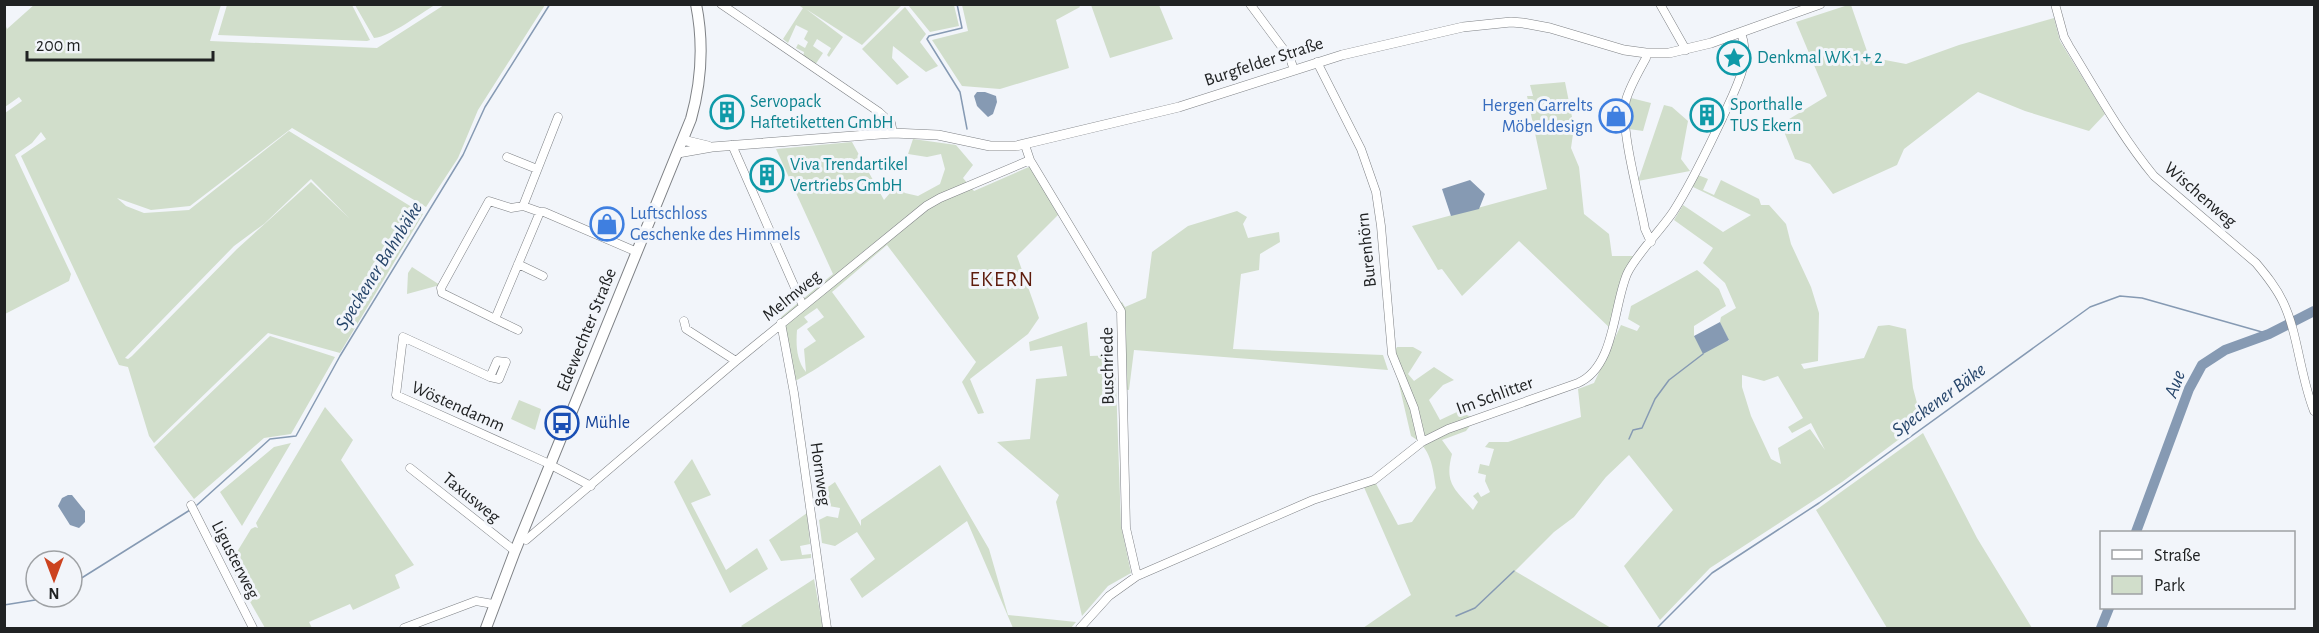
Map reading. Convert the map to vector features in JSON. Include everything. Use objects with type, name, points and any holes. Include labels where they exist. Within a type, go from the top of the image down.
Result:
[{"type":"main road","name":"Edewechter Straße","points":[[486,628],[493,604],[683,140],[696,100],[701,64],[702,46],[696,4]]},
{"type":"street","points":[[721,4],[879,112],[891,123],[893,133]]},
{"type":"street","points":[[1250,4],[1290,58],[1294,70]]},
{"type":"street","points":[[1660,4],[1686,50]]},
{"type":"street","name":"Burgfelder Straße","points":[[678,153],[710,147],[893,133],[938,135],[999,147],[1025,145],[1179,107],[1317,62],[1469,26],[1511,22],[1536,25],[1616,48],[1646,53],[1686,50],[1820,4]]},
{"type":"street","name":"Wischenweg","points":[[2055,4],[2064,37],[2069,46],[2144,164],[2154,176],[2256,263],[2274,286],[2289,320],[2314,411]]},
{"type":"street","name":"Im Schlitter","points":[[1080,628],[1109,596],[1137,576],[1313,500],[1374,480],[1422,442],[1448,429],[1578,383],[1591,376],[1610,337],[1628,272],[1674,212],[1734,92],[1745,56],[1741,33]]},
{"type":"street","points":[[1646,53],[1646,58],[1625,103],[1625,115],[1641,207],[1651,242]]},
{"type":"street","name":"Burenhörn","points":[[1317,62],[1361,149],[1376,192],[1392,354],[1414,408],[1422,442]]},
{"type":"street","points":[[523,206],[558,117]]},
{"type":"street","name":"Burgfelder Straße","points":[[683,140],[710,147]]},
{"type":"street","points":[[732,145],[803,306]]},
{"type":"street","name":"Buschriede","points":[[1025,145],[1030,160],[1121,311],[1126,528],[1137,576]]},
{"type":"street","points":[[507,157],[537,170]]},
{"type":"street","name":"Melmweg","points":[[526,540],[781,323],[926,206],[939,198],[1030,160]]},
{"type":"street","points":[[518,330],[442,293],[441,288],[489,201],[511,208],[523,206],[544,212],[637,252]]},
{"type":"street","points":[[495,319],[540,212]]},
{"type":"street","points":[[518,264],[543,276]]},
{"type":"street","points":[[684,321],[686,328],[736,361]]},
{"type":"street","name":"Hornweg","points":[[781,323],[794,393],[827,628]]},
{"type":"street","name":"Wöstendamm","points":[[490,377],[403,337],[396,395],[550,464]]},
{"type":"street","points":[[550,464],[591,486]]},
{"type":"street","name":"Taxusweg","points":[[410,468],[515,551]]},
{"type":"street","name":"Ligusterweg","points":[[191,504],[253,628]]},
{"type":"street","points":[[404,628],[476,601],[493,604]]},
{"type":"green space","points":[[35,4],[221,5],[210,41],[377,48],[444,5],[545,5],[478,110],[458,158],[426,207],[292,128],[190,206],[151,210],[117,198],[126,206],[144,213],[189,210],[289,131],[423,214],[340,353],[268,333],[154,443],[149,436],[128,367],[119,365],[21,156],[46,139],[41,132],[32,143],[15,155],[71,274],[69,281],[5,314],[5,113],[22,101],[19,97],[5,107],[5,24],[7,29]],"holes":[[[311,179],[349,218],[311,182],[237,249],[132,356],[125,358],[234,246],[264,224]]]},
{"type":"green space","points":[[227,5],[352,5],[370,40],[218,35]]},
{"type":"green space","points":[[355,5],[435,5],[397,29],[374,38]]},
{"type":"green space","points":[[798,5],[902,5],[862,45],[806,9],[843,37],[829,57],[827,55],[831,48],[817,39],[813,46],[823,53],[815,65],[803,57],[804,52],[796,48],[798,44],[805,48],[808,42],[804,39],[808,31],[796,25],[788,43],[783,39],[803,8]]},
{"type":"green space","points":[[908,5],[954,5],[959,26],[930,32]]},
{"type":"green space","points":[[962,5],[1079,5],[1080,7],[1056,20],[1069,68],[1000,89],[962,86],[932,40],[968,31]]},
{"type":"green space","points":[[1091,5],[1159,5],[1173,39],[1110,58]]},
{"type":"green space","points":[[1851,5],[1869,57],[1906,64],[1959,45],[2054,18],[2060,41],[2105,114],[2089,131],[2025,111],[1978,92],[1904,149],[1897,165],[1833,194],[1810,164],[1795,159],[1781,124],[1827,96],[1796,22]]},
{"type":"green space","points":[[905,7],[926,34],[920,42],[938,66],[926,72],[893,46],[892,58],[909,77],[897,85],[862,49]]},
{"type":"green space","points":[[1565,82],[1574,127],[1571,148],[1579,167],[1584,214],[1609,234],[1612,256],[1635,256],[1628,272],[1612,330],[1519,241],[1462,296],[1442,269],[1438,270],[1412,226],[1547,189],[1527,96],[1533,96],[1530,85]]},
{"type":"green space","points":[[1631,98],[1651,103],[1643,131],[1629,129],[1628,109]]},
{"type":"green space","points":[[1664,105],[1672,107],[1688,121],[1681,159],[1690,171],[1638,181]]},
{"type":"green space","points":[[913,139],[956,145],[973,165],[963,178],[974,191],[1031,166],[1058,215],[1017,256],[1039,318],[1028,334],[970,379],[984,413],[978,414],[962,382],[976,362],[887,245],[832,292],[865,337],[792,382],[781,317],[833,274],[776,149],[852,142],[884,200],[896,186],[905,193],[918,196],[940,184],[945,169],[941,154],[927,157],[908,154]],"holes":[[[817,308],[824,317],[807,329],[816,341],[804,349],[806,372],[798,357],[797,330],[808,322],[804,317]]]},
{"type":"green space","points":[[1698,175],[1708,179],[1703,190],[1714,195],[1721,180],[1759,199],[1761,205],[1769,205],[1786,224],[1791,244],[1811,287],[1819,313],[1818,361],[1801,364],[1804,369],[1864,358],[1878,326],[1889,325],[1906,329],[1913,388],[1922,422],[1842,482],[1710,568],[1660,620],[1624,566],[1673,510],[1629,455],[1606,477],[1574,517],[1554,532],[1515,571],[1611,628],[1363,628],[1411,595],[1363,485],[1374,480],[1398,525],[1412,522],[1436,488],[1427,452],[1411,436],[1392,354],[1397,347],[1413,347],[1422,352],[1408,374],[1414,381],[1434,367],[1454,380],[1443,385],[1429,400],[1440,420],[1459,411],[1475,419],[1466,431],[1442,440],[1452,454],[1450,479],[1456,491],[1473,510],[1478,502],[1473,496],[1478,492],[1481,497],[1490,492],[1485,481],[1486,475],[1478,473],[1480,464],[1489,466],[1494,449],[1485,447],[1489,442],[1508,442],[1581,417],[1578,389],[1594,383],[1621,325],[1637,331],[1640,326],[1628,319],[1631,306],[1697,270],[1719,289],[1726,306],[1694,326],[1694,336],[1729,341],[1720,322],[1721,317],[1736,308],[1725,283],[1703,263],[1713,248],[1674,220],[1683,205],[1723,232],[1751,215],[1691,186]],"holes":[[[1742,375],[1764,381],[1778,376],[1803,418],[1788,427],[1792,433],[1811,423],[1825,450],[1810,429],[1778,448],[1781,464],[1771,459],[1751,416],[1742,387]]]},
{"type":"green space","points":[[1237,211],[1247,217],[1243,224],[1248,238],[1279,232],[1280,242],[1260,254],[1259,270],[1241,274],[1233,349],[1383,355],[1388,370],[1134,350],[1129,390],[1123,389],[1117,305],[1122,302],[1125,307],[1146,298],[1152,252],[1188,226]]},
{"type":"green space","points":[[412,267],[440,285],[407,294],[408,273]]},
{"type":"green space","points":[[1087,322],[1090,356],[1115,355],[1121,525],[1131,573],[1108,586],[1082,616],[1056,502],[1059,495],[997,442],[1030,439],[1036,379],[1067,376],[1062,346],[1030,351],[1029,342]]},
{"type":"green space","points":[[270,336],[335,357],[291,434],[264,438],[194,499],[154,447]]},
{"type":"green space","points":[[519,400],[541,409],[535,430],[511,419]]},
{"type":"green space","points":[[325,407],[353,440],[341,460],[414,565],[395,575],[400,588],[353,610],[350,604],[309,622],[312,628],[265,628],[229,565],[251,529],[258,528],[256,523]]},
{"type":"green space","points":[[1923,433],[1977,538],[2032,628],[1887,628],[1816,510]]},
{"type":"green space","points":[[291,443],[242,526],[220,492],[274,447]]},
{"type":"green space","points":[[692,459],[711,495],[691,503],[726,570],[757,548],[768,569],[730,593],[674,482]]},
{"type":"green space","points":[[940,465],[989,549],[1008,615],[1076,622],[1071,628],[1013,628],[967,521],[862,598],[850,579],[875,559],[857,532],[835,546],[822,543],[819,520],[827,516],[838,518],[840,508],[829,506],[821,492],[835,482],[861,526],[861,520]]},
{"type":"green space","points":[[807,513],[810,544],[800,546],[802,555],[811,554],[811,558],[781,561],[769,540]]},
{"type":"green space","points":[[814,579],[823,628],[743,628],[741,626]]},
{"type":"water","points":[[977,92],[996,96],[997,102],[993,114],[988,117],[977,106],[974,96]]},
{"type":"water","points":[[1470,180],[1485,194],[1479,209],[1451,216],[1442,189]]},
{"type":"water","points":[[1720,322],[1729,340],[1703,354],[1694,336]]},
{"type":"water","points":[[72,495],[85,511],[85,522],[79,528],[70,525],[58,506],[62,498]]},
{"type":"waterway","name":"Speckener Bahnbäke","points":[[197,505],[270,439],[296,436],[340,356],[463,155],[485,107],[550,4]]},
{"type":"waterway","points":[[957,4],[962,28],[929,36],[927,39],[960,92],[967,129]]},
{"type":"waterway","name":"Speckener Bäke","points":[[1657,628],[1712,573],[1819,503],[2090,307],[2120,296],[2142,298],[2269,334]]},
{"type":"waterway","name":"Aue","points":[[2136,531],[2189,389],[2202,365],[2225,350],[2269,334],[2314,311]]},
{"type":"waterway","points":[[1629,439],[1633,430],[1642,428],[1655,399],[1669,380],[1703,354]]},
{"type":"waterway","name":"Speckener Bahnbäke","points":[[84,576],[190,510]]},
{"type":"waterway","points":[[1456,616],[1475,608],[1514,571]]},
{"type":"waterway","name":"Speckener Bahnbäke","points":[[4,605],[24,602]]},
{"type":"waterway","name":"Aue","points":[[2101,628],[2109,609]]},
{"type":"place","name":"Denkmal WK 1 + 2","points":[[1734,58]]},
{"type":"place","name":"Servopack Haftetiketten GmbH","points":[[727,112]]},
{"type":"place","name":"Sporthalle TUS Ekern","points":[[1707,115]]},
{"type":"place","name":"Hergen Garrelts Möbeldesign","points":[[1616,116]]},
{"type":"place","name":"Viva Trendartikel Vertriebs GmbH","points":[[767,175]]},
{"type":"place","name":"Luftschloss Geschenke des Himmels","points":[[607,224]]},
{"type":"place","name":"Mühle","points":[[562,423]]},
{"type":"district","name":"EKERN","points":[[1002,279]]}]
